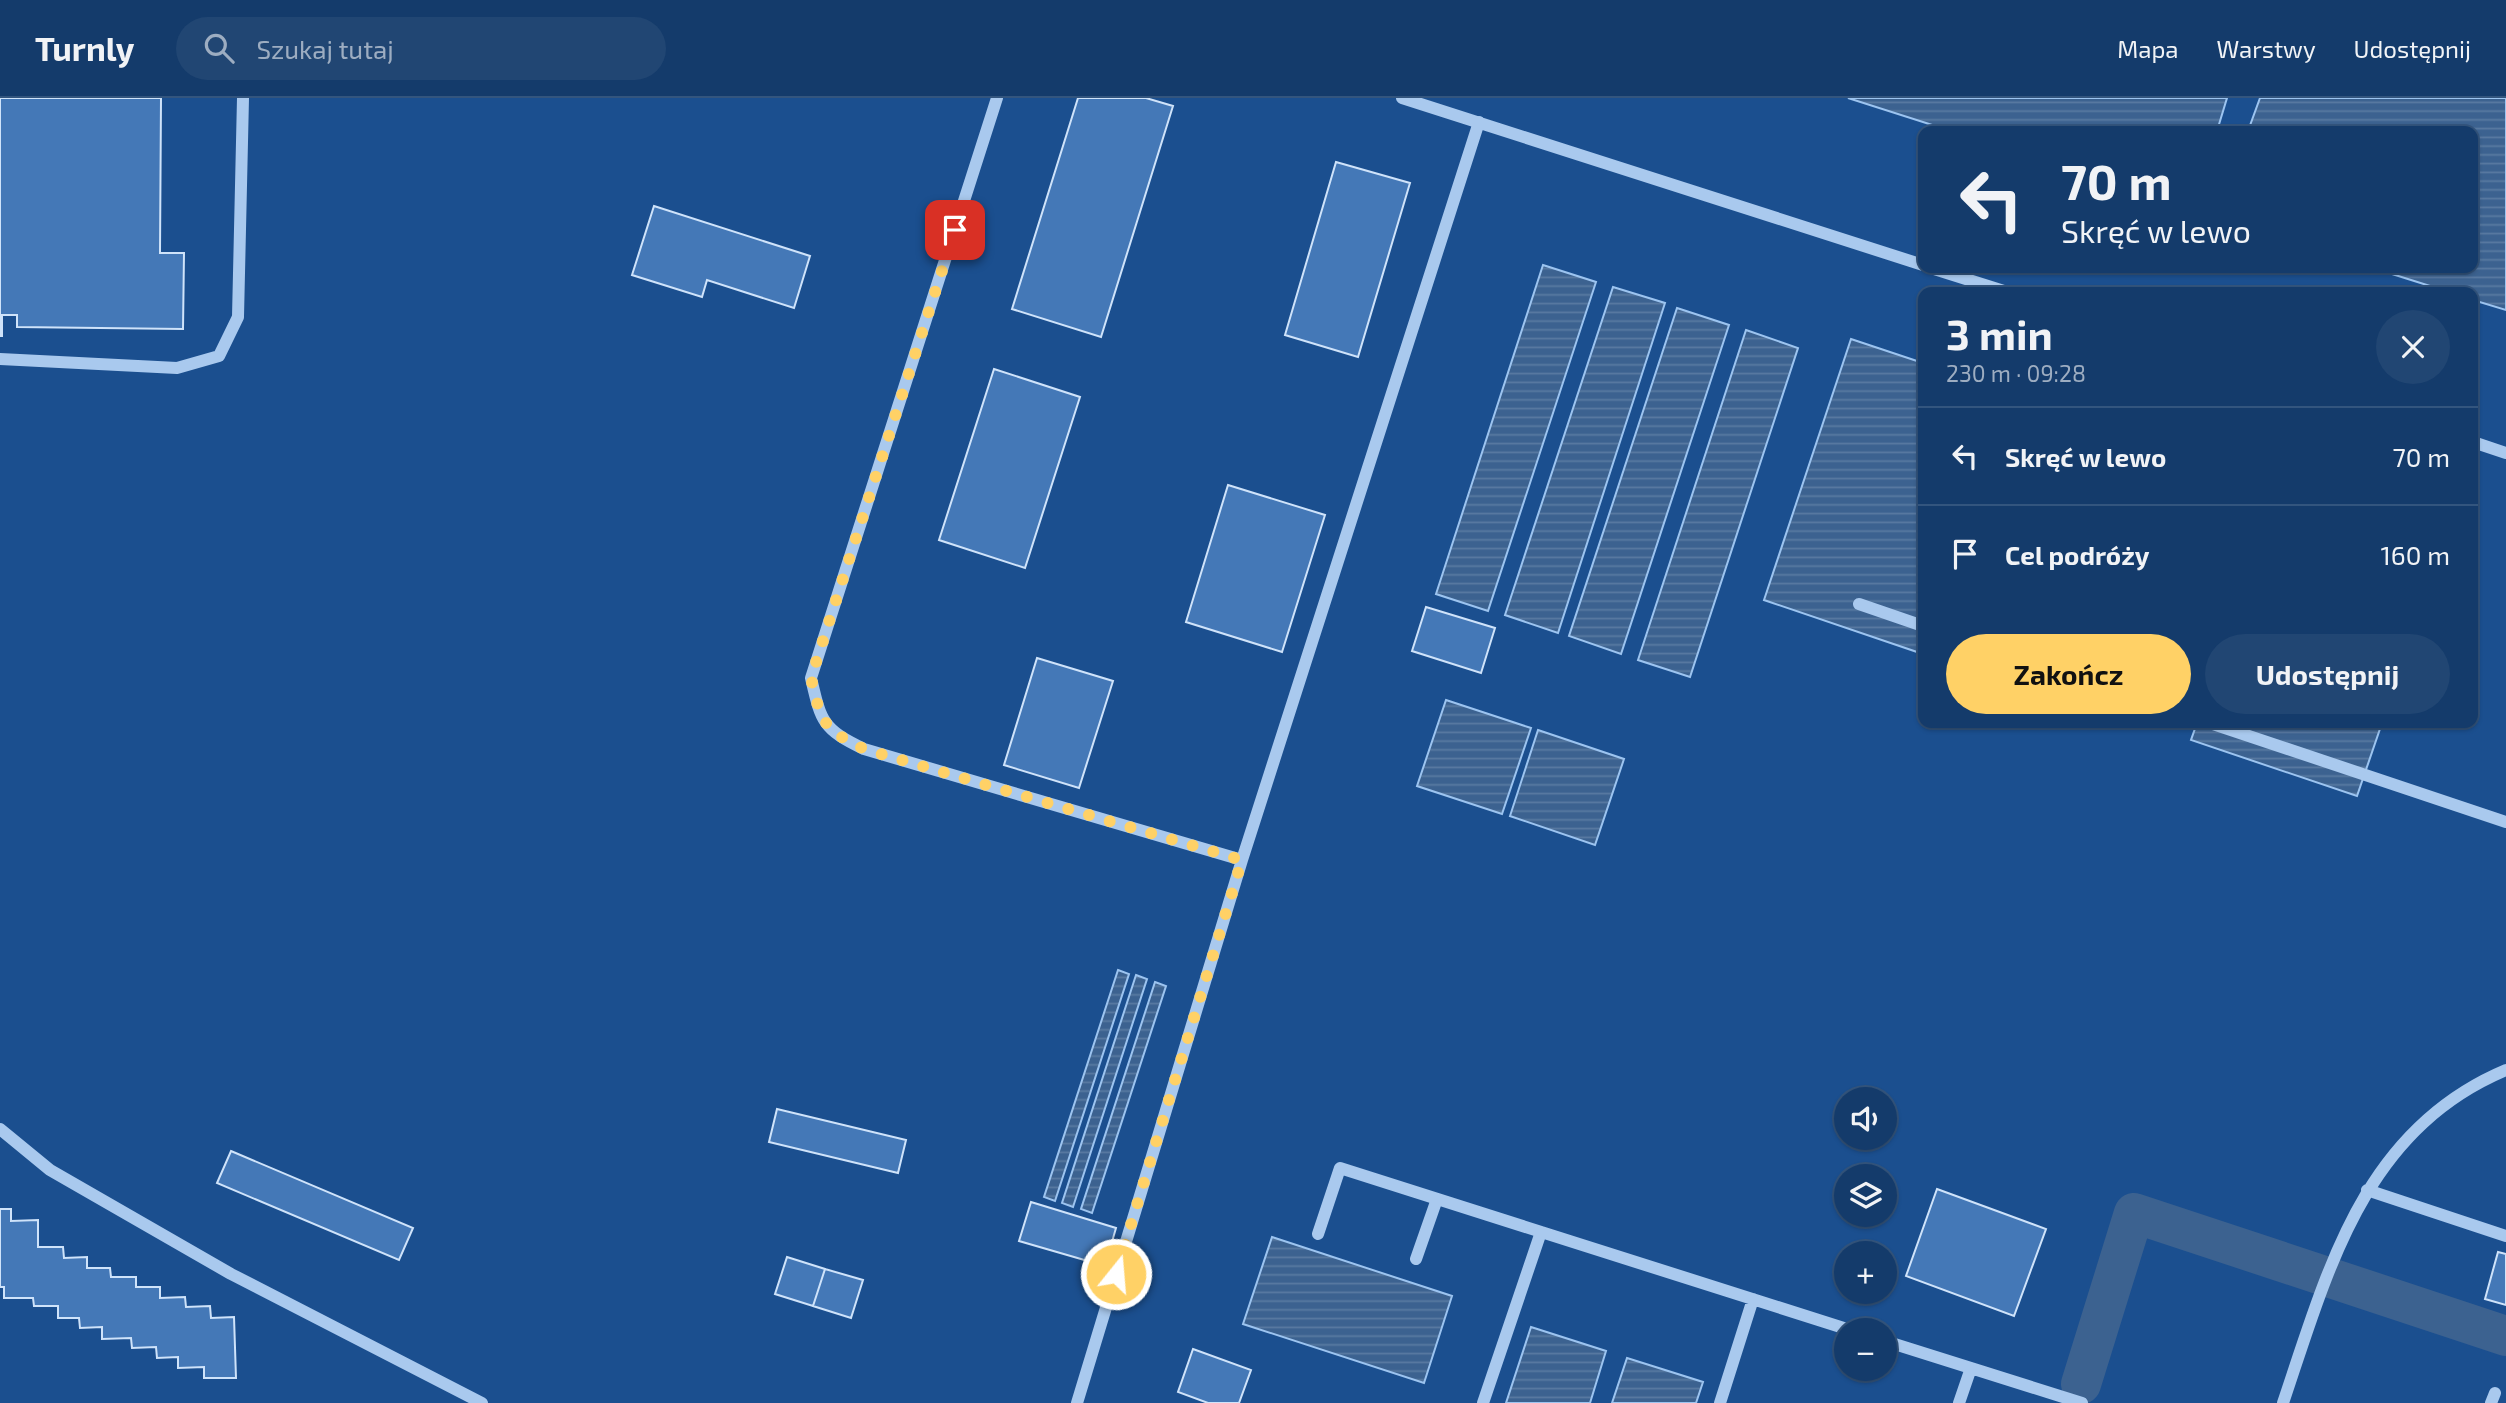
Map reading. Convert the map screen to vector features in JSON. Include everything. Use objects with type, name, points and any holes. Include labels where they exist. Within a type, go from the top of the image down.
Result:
[{"type":"lane","points":[[0,359],[177,368],[219,355],[238,317],[243,98]]},
{"type":"lane","points":[[997,98],[811,678],[819,715],[839,737],[864,749],[1242,860]]},
{"type":"lane","points":[[1402,98],[1918,263]]},
{"type":"lane","points":[[1077,1403],[1242,860],[1479,122]]},
{"type":"lane","points":[[1947,273],[1991,287]]},
{"type":"lane","points":[[2478,444],[2506,453]]},
{"type":"lane","points":[[1858,604],[1918,624]]},
{"type":"lane","points":[[2225,728],[2506,822]]},
{"type":"lane","points":[[2283,1403],[2331,1264],[2367,1190],[2402,1142],[2422,1123],[2461,1094],[2506,1070]]},
{"type":"lane","points":[[0,1129],[50,1170],[231,1274],[482,1403]]},
{"type":"lane","points":[[1318,1234],[1340,1168],[1834,1325]]},
{"type":"lane","points":[[2367,1190],[2506,1236]]},
{"type":"lane","points":[[1416,1259],[1437,1199]]},
{"type":"lane","points":[[1483,1403],[1541,1232]]},
{"type":"lane","points":[[1720,1403],[1754,1299]]},
{"type":"lane","points":[[1897,1345],[2082,1403]]},
{"type":"lane","points":[[1959,1403],[1970,1368]]},
{"type":"water","points":[[1848,98],[2227,98],[2219,126],[1935,126]]},
{"type":"water","points":[[2260,98],[2506,98],[2506,310],[2478,302],[2478,287],[2433,287],[2389,273],[2478,273],[2478,126],[2250,126]]},
{"type":"water","points":[[1543,265],[1596,282],[1488,611],[1436,594]]},
{"type":"water","points":[[1613,287],[1665,303],[1558,633],[1505,615]]},
{"type":"water","points":[[1677,308],[1729,325],[1621,654],[1569,636]]},
{"type":"water","points":[[1746,330],[1798,348],[1690,677],[1638,660]]},
{"type":"water","points":[[1851,339],[1918,361],[1918,652],[1764,600]]},
{"type":"water","points":[[1446,700],[1531,728],[1502,814],[1417,786]]},
{"type":"water","points":[[2195,728],[2380,728],[2357,796],[2191,740]]},
{"type":"water","points":[[1538,730],[1624,759],[1595,845],[1510,816]]},
{"type":"water","points":[[1118,970],[1129,974],[1055,1201],[1044,1197]]},
{"type":"water","points":[[1136,975],[1147,979],[1073,1207],[1062,1203]]},
{"type":"water","points":[[1155,982],[1166,986],[1092,1213],[1081,1209]]},
{"type":"water","points":[[1272,1237],[1452,1296],[1424,1383],[1243,1324]]},
{"type":"water","points":[[1531,1327],[1606,1351],[1590,1403],[1506,1403]]},
{"type":"water","points":[[1627,1358],[1703,1382],[1696,1403],[1612,1403]]},
{"type":"building","points":[[0,98],[161,98],[160,253],[184,253],[183,329],[17,327],[17,315],[2,315],[0,336]]},
{"type":"building","points":[[1078,98],[1146,98],[1173,106],[1101,337],[1012,309]]},
{"type":"building","points":[[1336,162],[1410,183],[1358,357],[1285,335]]},
{"type":"building","points":[[654,206],[810,256],[794,308],[707,280],[702,297],[632,275]]},
{"type":"building","points":[[994,369],[1080,397],[1025,568],[939,540]]},
{"type":"building","points":[[1228,485],[1325,515],[1282,652],[1186,622]]},
{"type":"building","points":[[1426,607],[1495,628],[1481,673],[1412,651]]},
{"type":"building","points":[[1037,658],[1113,681],[1079,788],[1004,765]]},
{"type":"building","points":[[777,1109],[906,1140],[898,1173],[769,1142]]},
{"type":"building","points":[[231,1151],[413,1228],[399,1260],[217,1183]]},
{"type":"building","points":[[1937,1189],[2046,1229],[2014,1316],[1906,1276]]},
{"type":"building","points":[[1031,1202],[1116,1228],[1105,1266],[1019,1241]]},
{"type":"building","points":[[0,1209],[11,1209],[11,1221],[38,1220],[38,1247],[63,1247],[64,1258],[87,1257],[87,1268],[110,1268],[111,1277],[136,1277],[136,1287],[160,1287],[160,1298],[185,1297],[186,1307],[210,1306],[211,1318],[234,1317],[236,1378],[204,1378],[204,1367],[178,1368],[178,1357],[157,1358],[156,1347],[132,1348],[131,1338],[102,1339],[102,1327],[80,1328],[79,1318],[58,1318],[58,1306],[34,1306],[33,1298],[4,1298],[4,1287],[0,1287]]},
{"type":"building","points":[[2498,1252],[2506,1254],[2506,1305],[2485,1299]]},
{"type":"building","points":[[787,1257],[825,1269],[813,1306],[775,1294]]},
{"type":"building","points":[[825,1269],[863,1280],[851,1318],[813,1306]]},
{"type":"building","points":[[1193,1349],[1251,1370],[1239,1403],[1208,1403],[1178,1392]]},
{"type":"waterway","points":[[2081,1384],[2134,1213],[2506,1336]]},
{"type":"route","points":[[955,230],[811,678],[819,715],[839,737],[864,749],[1242,860],[1116,1274]]}]
